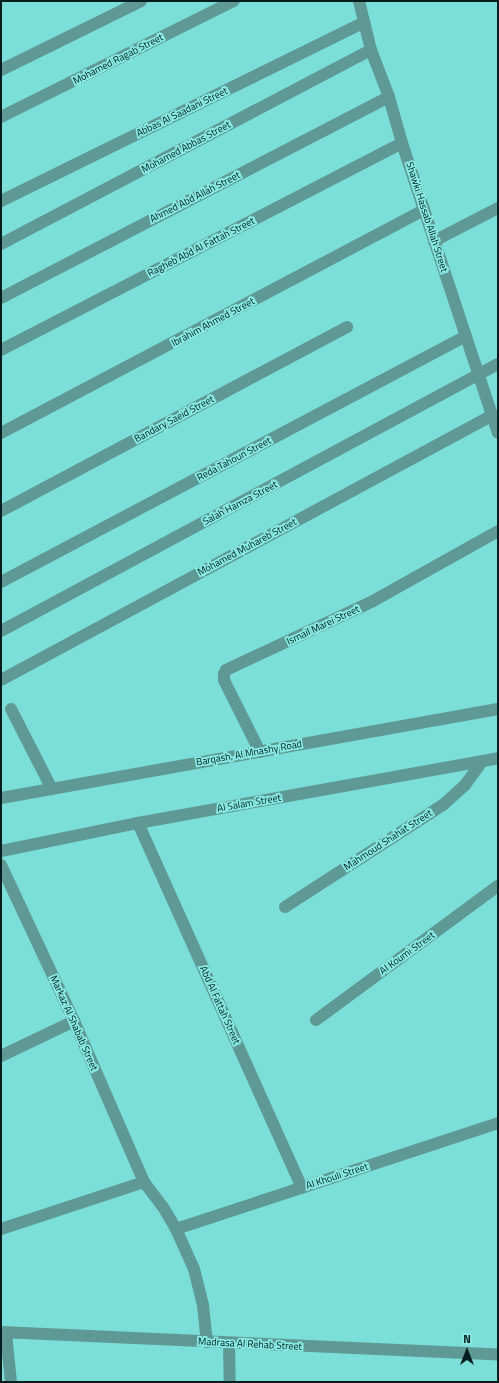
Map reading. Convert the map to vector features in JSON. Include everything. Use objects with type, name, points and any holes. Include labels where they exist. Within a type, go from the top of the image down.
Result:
[{"type":"street","points":[[1,70],[141,1]]},
{"type":"street","name":"Mohamed Ragab Street","points":[[1,117],[234,1]]},
{"type":"street","name":"Shawki Hassab Allah Street","points":[[359,1],[371,50],[389,97],[402,143],[498,433]]},
{"type":"street","name":"Abbas Al Saadani Street","points":[[1,201],[364,22]]},
{"type":"street","name":"Mohamed Abbas Street","points":[[1,244],[371,50]]},
{"type":"street","name":"Ahmed Abd Allah Street","points":[[1,298],[389,97]]},
{"type":"street","name":"Ragheb Abd Al Fattah Street","points":[[1,350],[402,143]]},
{"type":"street","points":[[434,241],[498,208]]},
{"type":"street","name":"Ibrahim Ahmed Street","points":[[1,433],[424,210]]},
{"type":"street","name":"Bandary Saeid Street","points":[[1,511],[347,327]]},
{"type":"street","name":"Reda Tahoun Street","points":[[1,582],[466,336]]},
{"type":"street","name":"Salah Hamza Street","points":[[1,631],[498,364]]},
{"type":"street","name":"Mohamed Muhareb Street","points":[[1,680],[493,415]]},
{"type":"street","name":"Ismail Marei Street","points":[[260,752],[224,680],[226,670],[373,601],[498,531]]},
{"type":"street","points":[[11,708],[52,789]]},
{"type":"street","name":"Barqash, Al Mnashy Road","points":[[1,798],[498,709]]},
{"type":"street","name":"Al Salam Street","points":[[1,851],[138,823],[498,758]]},
{"type":"street","name":"Mahmoud Shahat Street","points":[[285,907],[444,804],[465,785],[482,762]]},
{"type":"street","name":"Abd Al Fattah Street","points":[[138,823],[302,1188]]},
{"type":"street","name":"Markaz Al Shabab Street","points":[[1,864],[74,1021],[144,1182],[163,1207],[176,1229],[194,1269],[203,1305],[207,1342]]},
{"type":"street","name":"Al Koumi Street","points":[[316,1020],[498,886]]},
{"type":"street","points":[[1,1056],[74,1021]]},
{"type":"street","name":"Al Khouli Street","points":[[176,1229],[498,1123]]},
{"type":"street","points":[[1,1230],[144,1182]]},
{"type":"street","points":[[3,1332],[11,1382]]},
{"type":"street","name":"Madrasa Al Rehab Street","points":[[3,1332],[498,1355]]},
{"type":"street","points":[[229,1343],[230,1382]]}]
